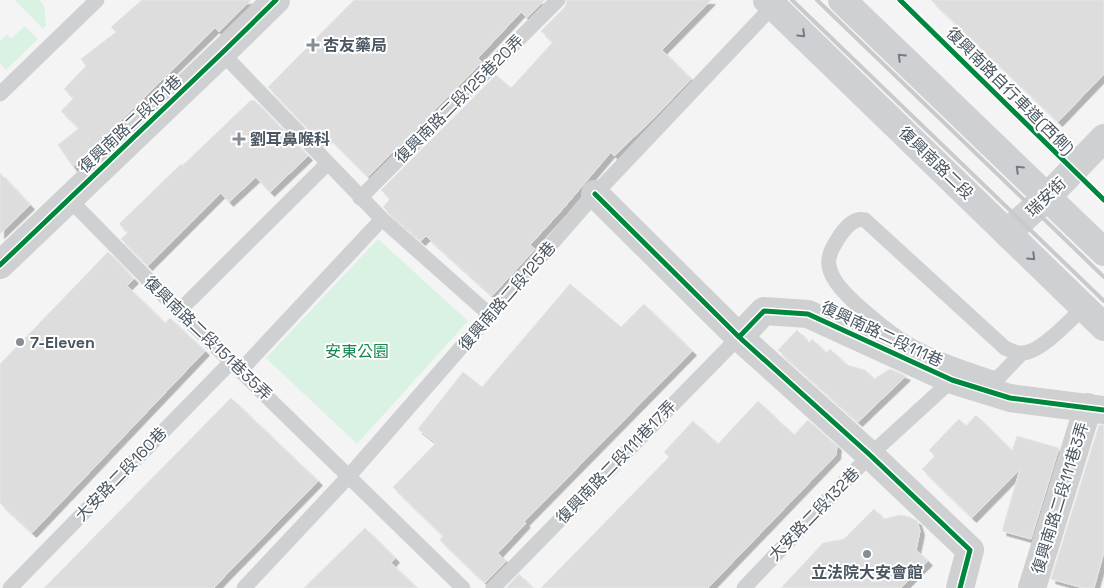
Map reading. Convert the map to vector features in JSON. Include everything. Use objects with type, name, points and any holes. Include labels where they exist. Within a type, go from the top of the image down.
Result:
[{"type":"main road","points":[[849,2],[1104,252]]},
{"type":"main road","name":"復興南路二段","points":[[770,3],[1104,327]]},
{"type":"street","name":"復興南路二段151巷","points":[[0,265],[276,0]]},
{"type":"street","name":"瑞安街","points":[[1007,233],[1047,197],[1104,138]]},
{"type":"street","points":[[595,194],[739,337],[870,455],[970,550],[960,588]]},
{"type":"street","name":"復興南路二段111巷","points":[[739,337],[764,311],[808,314],[952,380],[1010,398],[1096,409]]},
{"type":"street","name":"復興南路二段111巷3弄","points":[[1032,588],[1096,409]]},
{"type":"lane","points":[[0,94],[97,0]]},
{"type":"lane","name":"復興南路二段125巷20弄","points":[[360,198],[558,0]]},
{"type":"lane","name":"復興南路二段125巷","points":[[244,588],[349,476],[595,194],[770,3]]},
{"type":"lane","points":[[222,53],[360,198],[490,315]]},
{"type":"lane","points":[[179,311],[328,163]]},
{"type":"lane","name":"復興南路二段151巷35弄","points":[[69,199],[179,311],[463,588]]},
{"type":"lane","points":[[1021,354],[1005,348],[865,220],[860,218],[854,220],[843,232],[830,252],[829,265],[839,288],[900,339],[944,361],[992,378],[999,377],[1021,354],[1033,351],[1055,335],[1084,307]]},
{"type":"lane","points":[[236,365],[382,219]]},
{"type":"lane","name":"復興南路二段111巷17弄","points":[[493,588],[739,337]]},
{"type":"lane","name":"大安路二段160巷","points":[[10,588],[236,365]]},
{"type":"lane","name":"大安路二段132巷","points":[[744,588],[870,455],[952,380]]},
{"type":"green space","points":[[15,0],[39,0],[44,5],[46,26],[43,29]]},
{"type":"green space","points":[[25,26],[38,39],[6,70],[0,63],[0,41],[7,34],[11,39]]},
{"type":"green space","name":"安東公園","points":[[378,239],[468,321],[357,444],[266,358]]},
{"type":"building","points":[[142,0],[251,0],[219,32],[215,28],[73,167],[58,145],[79,128],[61,111],[74,98],[64,89],[86,66],[81,59],[116,32],[111,27]]},
{"type":"building","points":[[354,0],[545,0],[527,18],[521,12],[478,58],[482,62],[368,177],[328,137],[321,143],[268,87]]},
{"type":"building","points":[[567,0],[711,0],[662,50],[691,79],[614,156],[611,152],[530,245],[535,249],[492,296],[426,236],[421,241],[388,212],[383,207],[390,199],[381,190],[496,75],[511,88],[553,42],[541,31],[565,7]]},
{"type":"building","points":[[931,0],[1104,0],[1104,74],[1058,122]]},
{"type":"building","points":[[251,100],[254,100],[308,156],[270,192],[256,177],[229,202],[221,193],[148,266],[121,239],[128,232],[119,224]]},
{"type":"building","points":[[0,173],[30,205],[0,234]]},
{"type":"building","points":[[108,252],[134,279],[127,286],[165,323],[170,318],[205,351],[32,533],[0,503],[0,364]]},
{"type":"building","points":[[570,284],[621,327],[644,304],[692,351],[524,522],[526,523],[498,553],[506,561],[485,583],[440,540],[443,536],[393,487],[436,443],[418,429],[463,372],[482,387]]},
{"type":"building","points":[[797,330],[809,343],[812,339],[826,353],[830,349],[847,365],[865,370],[874,379],[890,369],[906,376],[858,422],[778,350]]},
{"type":"building","points":[[231,398],[318,481],[214,588],[44,588]]},
{"type":"building","points":[[758,401],[794,435],[808,420],[837,446],[836,455],[708,588],[541,588],[669,457],[664,452],[693,421],[718,444]]},
{"type":"building","points":[[976,415],[1012,451],[1017,436],[1059,448],[1031,539],[1002,531],[1020,469],[972,518],[922,469],[935,456],[929,450],[959,419],[966,426]]},
{"type":"building","points":[[1099,425],[1104,425],[1104,552],[1094,588],[1083,588],[1051,579]]},
{"type":"building","name":"立法院大安會館","points":[[874,509],[884,519],[900,515],[917,521],[920,531],[916,550],[928,561],[901,588],[781,588],[823,543],[844,539]]},
{"type":"building","points":[[365,528],[395,558],[391,563],[417,588],[304,588]]},
{"type":"building","points":[[519,574],[533,588],[506,588]]},
{"type":"railway","points":[[792,0],[1104,301]]},
{"type":"railway","points":[[817,0],[1104,277]]},
{"type":"cycle path","points":[[0,265],[276,0]]},
{"type":"cycle path","name":"復興南路自行車道(西側)","points":[[900,0],[1104,200]]},
{"type":"cycle path","points":[[595,194],[739,337],[870,455],[970,550],[960,588]]},
{"type":"cycle path","points":[[739,337],[764,311],[808,314],[952,380],[1010,398],[1104,410]]},
{"type":"place","name":"杏友藥局","points":[[313,45]]},
{"type":"place","name":"劉耳鼻喉科","points":[[239,139]]},
{"type":"place","name":"7-Eleven","points":[[20,342]]},
{"type":"place","name":"立法院大安會館","points":[[867,554]]}]
